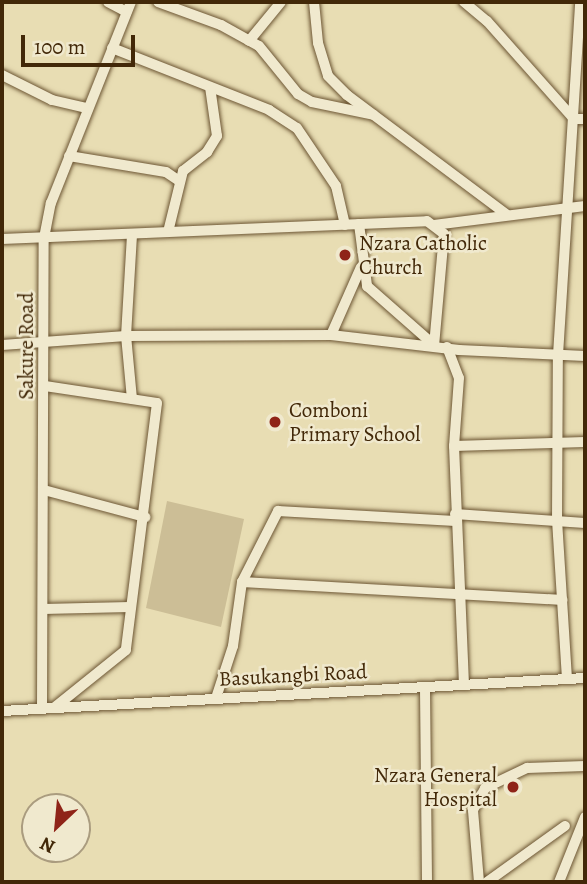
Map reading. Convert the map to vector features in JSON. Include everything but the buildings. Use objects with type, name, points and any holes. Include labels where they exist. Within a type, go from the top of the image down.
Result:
[{"type":"street","points":[[107,2],[129,7]]},
{"type":"street","points":[[158,2],[249,41],[273,60],[305,98],[334,109],[381,116]]},
{"type":"street","points":[[249,41],[281,2]]},
{"type":"street","points":[[314,2],[318,43],[328,76],[347,95],[381,116],[506,214]]},
{"type":"street","points":[[464,2],[487,21],[580,119]]},
{"type":"street","points":[[567,679],[557,523],[558,355],[567,206],[580,119],[580,2]]},
{"type":"street","name":"Sakure Road","points":[[42,707],[46,386],[44,238],[69,156],[129,7]]},
{"type":"street","points":[[112,48],[269,110],[297,128],[336,186],[345,225]]},
{"type":"street","points":[[2,75],[52,100],[88,108]]},
{"type":"street","points":[[168,232],[178,180],[217,136],[210,87]]},
{"type":"street","points":[[69,156],[166,172],[178,180]]},
{"type":"street","points":[[434,225],[567,206],[585,206]]},
{"type":"street","points":[[2,239],[427,221],[444,234],[435,345]]},
{"type":"street","points":[[359,224],[362,264],[367,286],[435,345]]},
{"type":"street","points":[[132,234],[126,336],[132,399]]},
{"type":"street","points":[[331,335],[362,264]]},
{"type":"street","points":[[2,345],[126,336],[331,335],[447,347],[585,356]]},
{"type":"street","points":[[447,347],[459,378],[454,446],[455,518],[464,685]]},
{"type":"street","points":[[46,386],[157,403],[145,517],[130,607],[126,650],[55,707]]},
{"type":"street","points":[[454,446],[585,442]]},
{"type":"street","points":[[44,490],[145,517]]},
{"type":"street","points":[[216,698],[233,646],[242,582],[278,511],[585,523]]},
{"type":"street","points":[[242,582],[562,600]]},
{"type":"street","points":[[43,609],[130,607]]},
{"type":"street","name":"Basukangbi Road","points":[[3,713],[42,707],[425,689],[585,678]]},
{"type":"street","points":[[425,689],[427,882]]},
{"type":"street","points":[[478,882],[472,810],[485,788],[527,768],[585,765]]},
{"type":"street","points":[[559,882],[585,817]]},
{"type":"street","points":[[487,882],[565,826]]},
{"type":"shaded area","points":[[167,501],[244,519],[221,627],[146,608]]},
{"type":"place","name":"Nzara Catholic Church","points":[[345,255]]},
{"type":"place","name":"Comboni Primary School","points":[[275,422]]},
{"type":"place","name":"Nzara General Hospital","points":[[513,787]]}]
